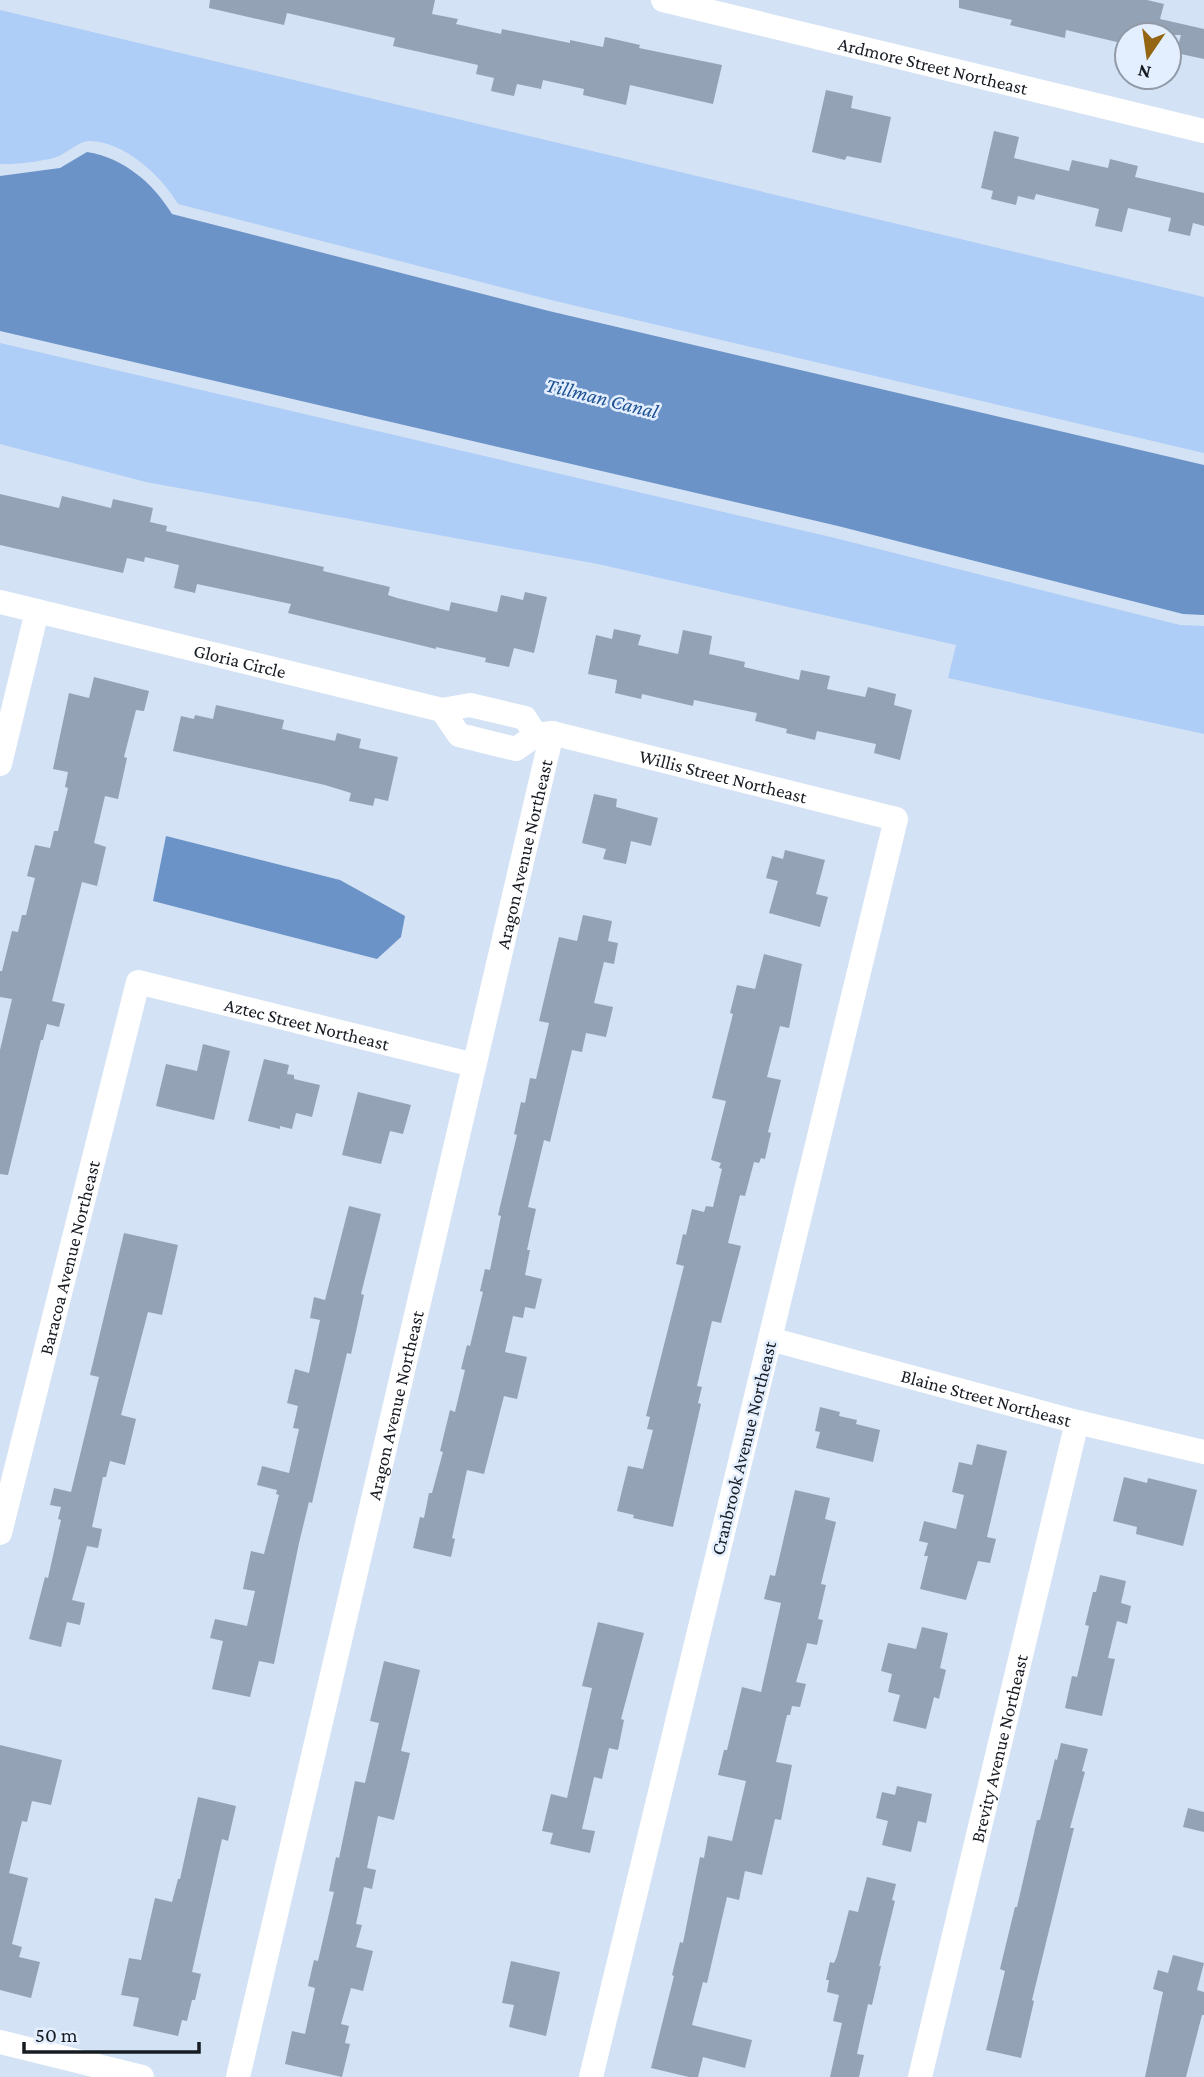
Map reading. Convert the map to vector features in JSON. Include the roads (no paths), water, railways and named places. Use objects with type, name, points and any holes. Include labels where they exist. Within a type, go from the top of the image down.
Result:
[{"type":"street","name":"Ardmore Street Northeast","points":[[663,0],[1204,131]]},
{"type":"street","name":"Gloria Circle","points":[[0,602],[442,710],[459,735],[468,738],[516,749],[544,734]]},
{"type":"street","points":[[0,764],[37,611]]},
{"type":"street","name":"Willis Street Northeast","points":[[544,734],[896,819]]},
{"type":"street","name":"Aragon Avenue Northeast","points":[[238,2077],[474,1065],[544,734]]},
{"type":"street","name":"Cranbrook Avenue Northeast","points":[[591,2077],[896,819]]},
{"type":"street","name":"Aztec Street Northeast","points":[[138,982],[474,1065]]},
{"type":"street","name":"Baracoa Avenue Northeast","points":[[0,1533],[138,982]]},
{"type":"street","name":"Blaine Street Northeast","points":[[770,1339],[1077,1422],[1204,1452]]},
{"type":"street","name":"Brevity Avenue Northeast","points":[[920,2077],[1077,1422]]},
{"type":"street","points":[[0,2042],[142,2077]]},
{"type":"water","name":"Tillman Canal","points":[[87,152],[125,166],[147,182],[172,214],[549,311],[1204,465],[1204,615],[1183,614],[838,526],[0,331],[0,176],[60,168]]},
{"type":"water","points":[[166,836],[340,880],[405,916],[401,937],[377,959],[153,901]]}]
